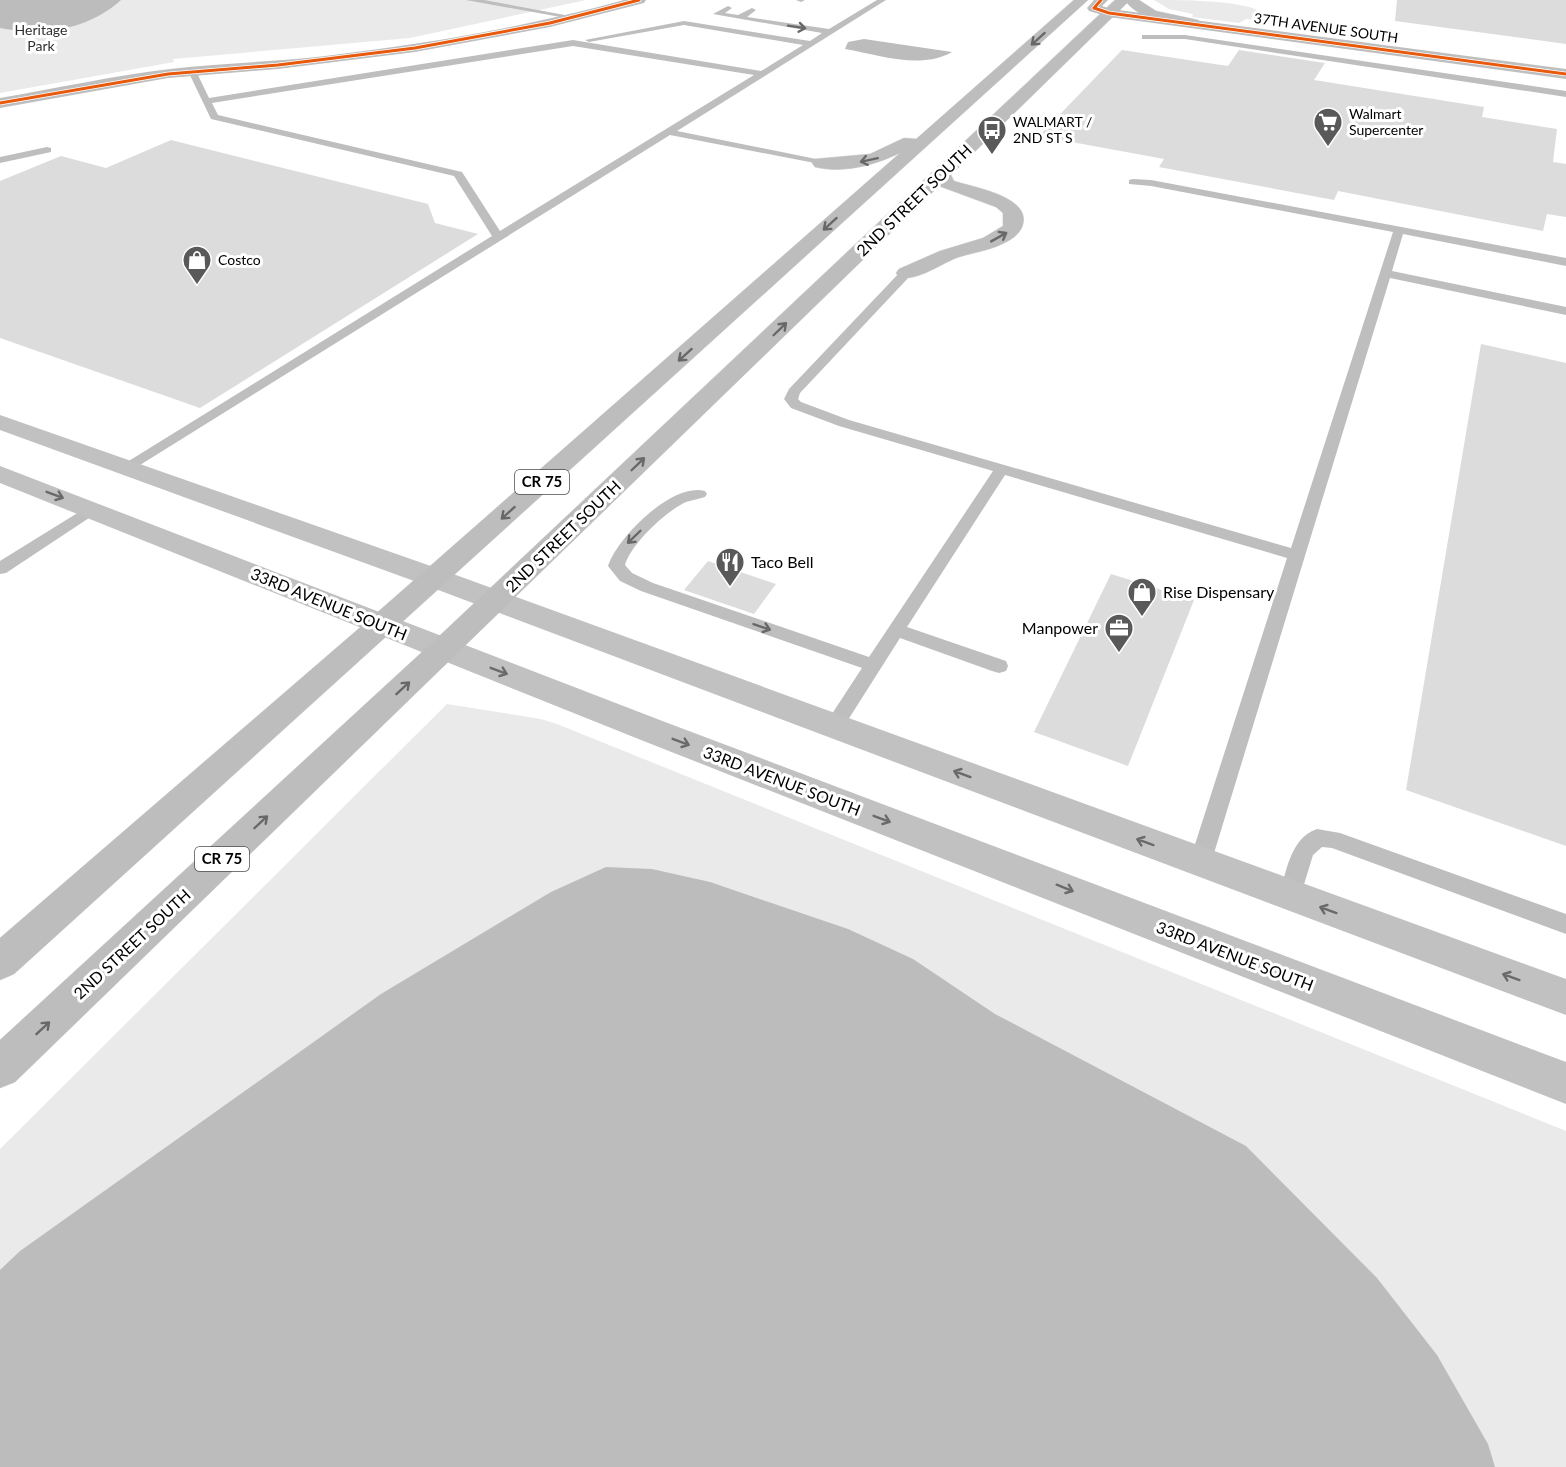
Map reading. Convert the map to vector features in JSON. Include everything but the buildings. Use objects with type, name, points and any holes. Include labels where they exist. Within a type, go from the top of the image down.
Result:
[{"type":"main road","points":[[1132,0],[1139,7],[1150,12],[1193,23]]},
{"type":"main road","name":"2ND STREET SOUTH","points":[[0,962],[941,127],[1069,4]]},
{"type":"main road","name":"2ND STREET SOUTH","points":[[0,1068],[445,649],[908,207],[1111,4]]},
{"type":"main road","points":[[821,162],[855,162],[874,159],[941,127]]},
{"type":"main road","points":[[821,162],[859,184],[857,201]]},
{"type":"main road","points":[[906,273],[951,253],[994,241],[1010,231],[1014,223],[1014,217],[1006,206],[990,197],[946,185],[941,174]]},
{"type":"main road","points":[[906,273],[939,244],[968,235],[982,220],[971,207],[944,202],[927,202],[908,207]]},
{"type":"main road","points":[[0,422],[435,578],[1290,897],[1566,997]]},
{"type":"main road","name":"33RD AVENUE SOUTH","points":[[0,474],[382,625],[1566,1083]]},
{"type":"street","points":[[0,103],[192,71],[363,56],[483,37],[578,18],[639,0]]},
{"type":"street","name":"37TH AVENUE SOUTH","points":[[1111,4],[1193,23],[1566,74]]},
{"type":"lane","points":[[470,0],[578,18]]},
{"type":"lane","points":[[126,467],[882,0]]},
{"type":"lane","points":[[728,8],[717,14],[829,32]]},
{"type":"lane","points":[[739,18],[752,10]]},
{"type":"lane","points":[[763,22],[775,15]]},
{"type":"lane","points":[[206,101],[573,43],[684,23],[812,44]]},
{"type":"lane","points":[[1245,45],[1256,32]]},
{"type":"lane","points":[[1145,37],[1185,36],[1566,94]]},
{"type":"lane","points":[[573,43],[762,74]]},
{"type":"lane","points":[[192,71],[214,117],[458,174],[498,237]]},
{"type":"lane","points":[[668,132],[821,162]]},
{"type":"lane","points":[[0,160],[47,150]]},
{"type":"lane","points":[[1133,182],[1151,183],[1566,262]]},
{"type":"lane","points":[[1200,863],[1399,230]]},
{"type":"lane","points":[[906,273],[794,392],[791,399],[796,405],[844,423],[1298,556]]},
{"type":"lane","points":[[1387,274],[1566,310]]},
{"type":"lane","points":[[834,726],[1002,469]]},
{"type":"lane","points":[[699,494],[671,504],[640,531],[620,553],[616,567],[620,572],[646,587],[873,665]]},
{"type":"lane","points":[[0,569],[92,509]]},
{"type":"lane","points":[[896,630],[999,666]]},
{"type":"lane","points":[[1290,897],[1304,851],[1317,838],[1333,839],[1566,924]]},
{"type":"green space","name":"Heritage Park","points":[[0,0],[586,0],[410,38],[173,59],[174,62],[0,93]]},
{"type":"green space","points":[[1154,0],[1224,3],[1250,7],[1259,11],[1253,20],[1246,19],[1239,23],[1192,17],[1193,14],[1169,9]]},
{"type":"green space","points":[[447,704],[541,719],[557,724],[1566,1131],[1566,1467],[0,1467],[0,1149]]},
{"type":"shaded area","points":[[0,0],[121,0],[108,10],[80,24],[48,31],[32,31],[0,28]]},
{"type":"shaded area","points":[[864,39],[952,52],[927,60],[913,61],[845,49],[848,42]]},
{"type":"shaded area","points":[[606,867],[652,869],[710,882],[848,929],[913,959],[995,1014],[1246,1146],[1377,1278],[1437,1355],[1488,1444],[1495,1467],[0,1467],[0,1270],[20,1251],[381,994],[551,892]]},
{"type":"cycle path","points":[[0,103],[168,74],[369,55],[460,41],[550,23],[639,0]]},
{"type":"cycle path","points":[[1101,0],[1094,8],[1109,13],[1566,74]]},
{"type":"place","name":"Walmart Supercenter","points":[[1328,148]]},
{"type":"place","name":"WALMART / 2ND ST S","points":[[992,156]]},
{"type":"place","name":"Costco","points":[[197,286]]},
{"type":"place","name":"Taco Bell","points":[[730,588]]},
{"type":"place","name":"Rise Dispensary","points":[[1142,618]]},
{"type":"place","name":"Manpower","points":[[1119,654]]}]
